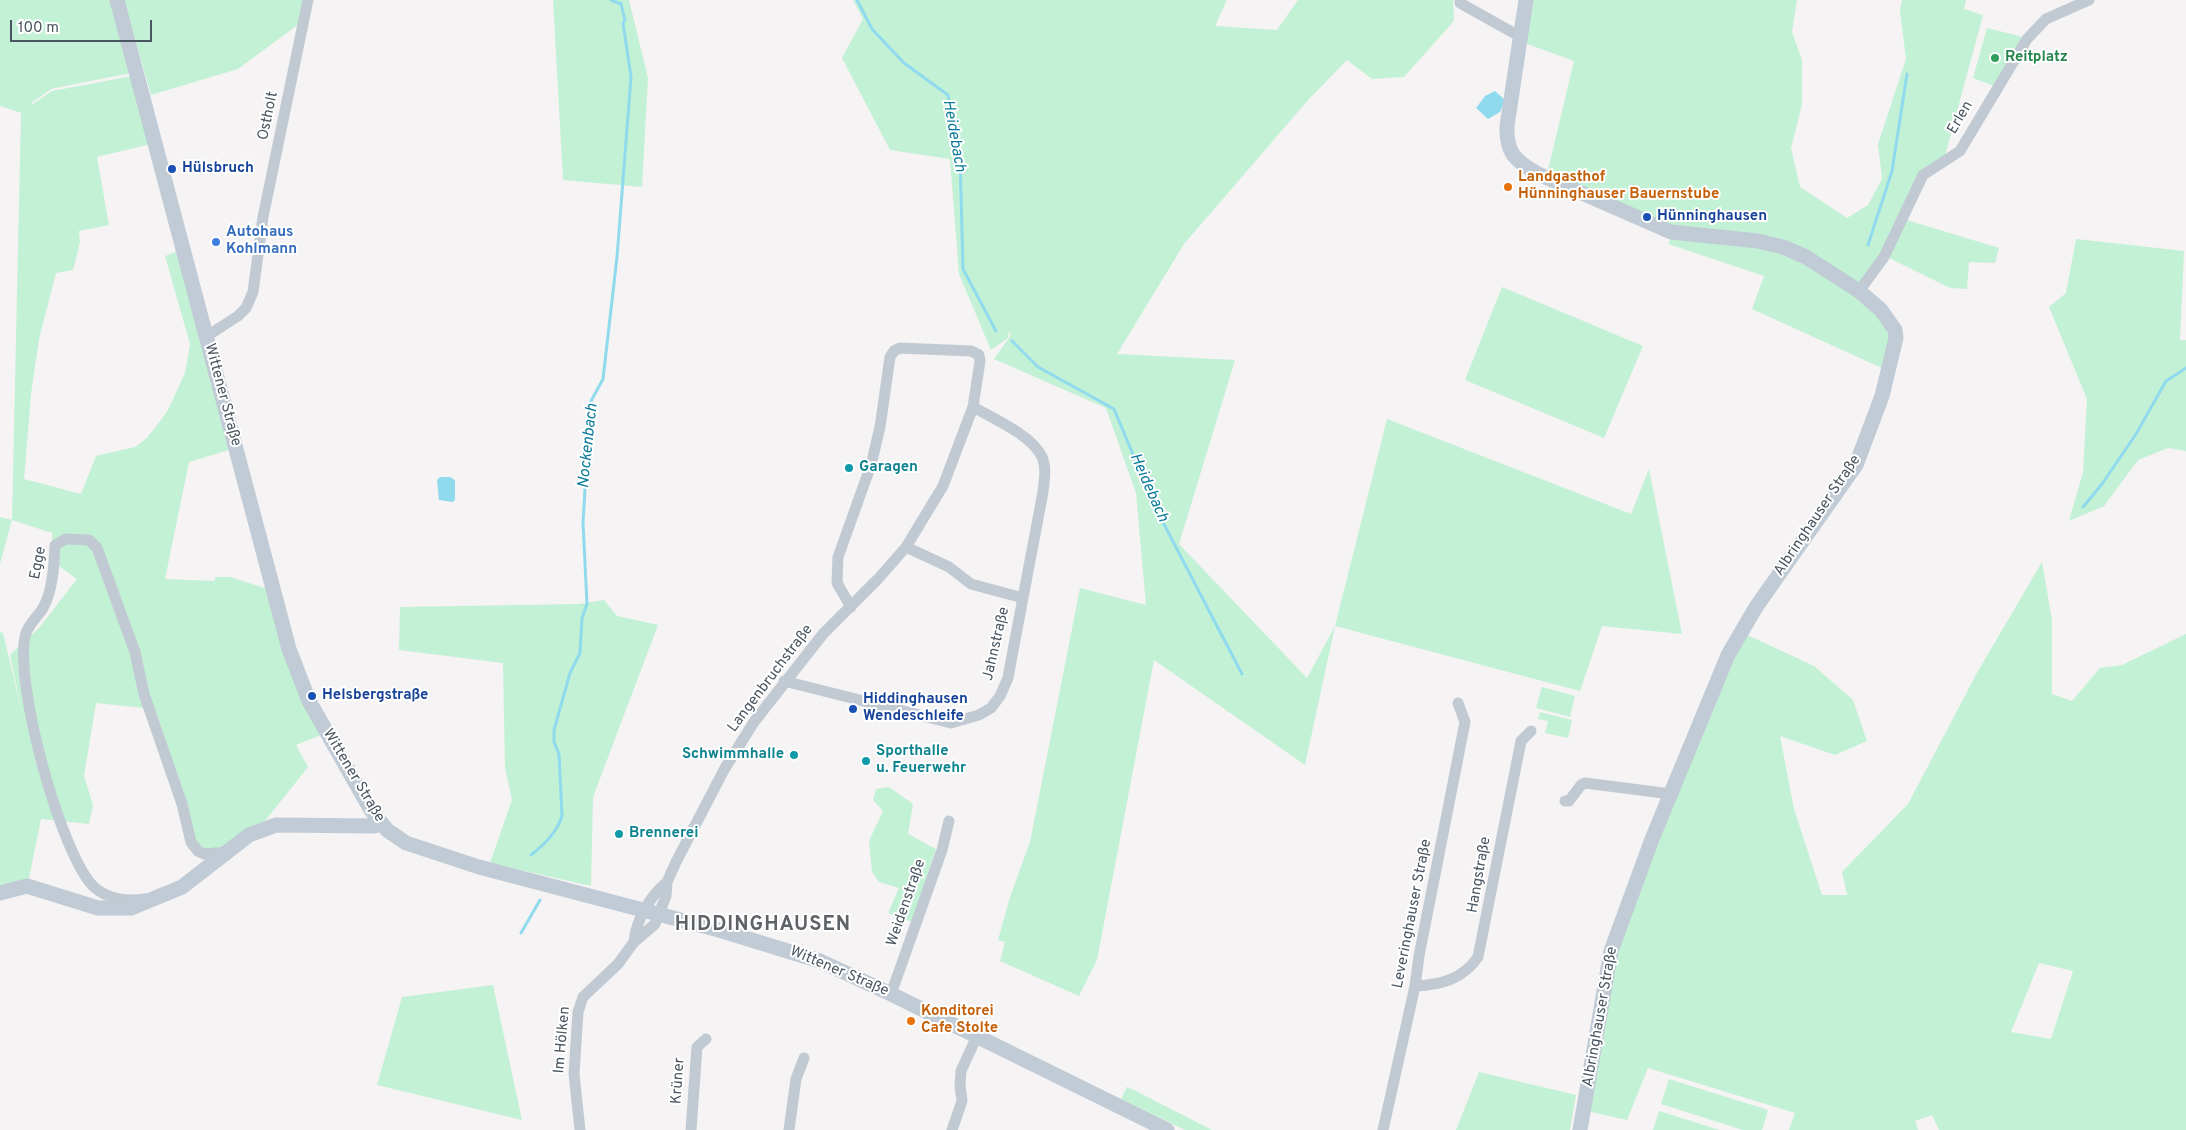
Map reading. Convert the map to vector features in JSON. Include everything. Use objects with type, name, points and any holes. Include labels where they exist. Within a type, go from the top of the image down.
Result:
[{"type":"street","name":"Wittener Straße","points":[[116,0],[289,649],[309,701],[381,824],[406,844],[430,852],[796,953],[891,994],[1167,1130]]},
{"type":"street","name":"Ostholt","points":[[207,336],[238,316],[246,308],[253,292],[263,217],[308,0]]},
{"type":"street","points":[[1460,0],[1460,4],[1519,36]]},
{"type":"street","name":"Albringhauser Straße","points":[[1526,0],[1519,36],[1506,140],[1512,155],[1519,163],[1536,173],[1671,232],[1758,241],[1783,247],[1806,257],[1859,291],[1889,319],[1895,330],[1896,338],[1882,396],[1866,444],[1856,465],[1756,607],[1728,655],[1671,794],[1611,950],[1580,1130]]},
{"type":"street","name":"Erlen","points":[[1859,291],[1884,257],[1923,175],[1960,151],[2027,38],[2046,19],[2089,0]]},
{"type":"street","name":"Langenbruchstraße","points":[[660,915],[666,896],[667,882],[725,768],[754,722],[784,681],[823,634],[851,606],[906,547],[943,486],[973,406],[980,361],[979,355],[971,351],[900,348],[894,351],[890,357],[880,427],[871,465],[838,557],[837,583],[851,606]]},
{"type":"street","name":"Jahnstraße","points":[[784,681],[952,723],[979,715],[991,708],[1000,696],[1008,678],[1043,492],[1045,471],[1043,458],[1034,444],[973,406]]},
{"type":"street","name":"Egge","points":[[168,894],[138,900],[121,899],[102,893],[95,888],[85,875],[52,801],[37,746],[24,654],[26,633],[44,606],[49,590],[54,569],[55,545],[66,539],[89,540],[97,548],[136,652],[144,694],[179,796],[191,842],[198,851],[204,854],[228,852]]},
{"type":"street","points":[[906,547],[949,567],[971,584],[1023,598]]},
{"type":"street","name":"Leveringhauser Straße","points":[[1382,1130],[1415,986],[1465,722],[1458,703]]},
{"type":"street","name":"Hangstraße","points":[[1415,986],[1433,986],[1448,982],[1471,967],[1478,957],[1521,741],[1530,731]]},
{"type":"street","points":[[1566,801],[1569,801],[1580,785],[1585,783],[1671,794]]},
{"type":"street","name":"Weidenstraße","points":[[891,994],[942,850],[949,821]]},
{"type":"street","points":[[0,893],[27,886],[98,908],[131,908],[182,887],[249,835],[276,825],[374,826],[381,824]]},
{"type":"street","name":"Langenbruchstraße","points":[[644,911],[656,891],[667,882]]},
{"type":"street","name":"Im Hölken","points":[[634,942],[635,930],[644,911]]},
{"type":"street","name":"Im Hölken","points":[[580,1130],[574,1074],[579,1006],[589,990],[618,964],[634,942],[646,933],[660,915]]},
{"type":"street","points":[[952,1130],[962,1101],[960,1086],[961,1070],[978,1036]]},
{"type":"street","name":"Krüner","points":[[690,1130],[697,1047],[706,1038]]},
{"type":"street","points":[[789,1130],[796,1079],[804,1058]]},
{"type":"green space","points":[[0,0],[110,0],[131,73],[51,89],[31,103],[33,104],[52,91],[132,76],[151,144],[97,157],[109,225],[79,231],[80,242],[73,270],[56,273],[39,339],[31,394],[24,479],[81,494],[96,456],[135,447],[147,438],[167,412],[185,373],[190,344],[165,256],[178,251],[229,450],[189,462],[165,579],[215,581],[215,577],[230,577],[268,589],[321,735],[296,745],[308,767],[261,826],[225,850],[203,850],[194,842],[163,732],[154,709],[96,703],[84,776],[93,805],[89,824],[41,819],[28,883],[0,890],[0,632],[3,633],[21,708],[10,655],[39,628],[77,579],[53,562],[52,533],[12,520],[21,113],[0,106]]},
{"type":"green space","points":[[124,0],[304,0],[299,24],[238,69],[151,95]]},
{"type":"green space","points":[[553,0],[629,0],[648,78],[642,187],[563,180]]},
{"type":"green space","points":[[853,0],[1227,0],[1215,26],[1277,30],[1298,0],[1453,0],[1454,21],[1404,77],[1372,79],[1347,60],[1309,99],[1184,244],[1117,354],[1235,360],[1179,544],[1307,678],[1335,626],[1305,765],[1154,660],[1097,960],[1079,996],[1000,961],[1005,942],[998,940],[1010,897],[1030,842],[1080,588],[1146,605],[1136,493],[1106,408],[994,359],[1011,335],[1009,331],[1008,338],[991,350],[959,274],[950,159],[890,150],[842,58],[863,19]]},
{"type":"green space","points":[[1529,0],[1797,0],[1792,32],[1802,60],[1802,104],[1791,148],[1800,187],[1847,218],[1868,205],[1882,179],[1878,144],[1906,59],[1900,11],[1902,0],[1966,0],[1964,9],[1983,15],[1945,156],[1921,173],[1877,262],[1854,294],[1890,329],[1884,369],[1752,309],[1764,276],[1668,244],[1672,236],[1657,223],[1547,174],[1574,61],[1522,42]]},
{"type":"green space","name":"Reitplatz","points":[[1987,28],[2023,37],[1994,86],[1973,78]]},
{"type":"green space","points":[[1907,220],[1999,248],[1995,263],[1969,262],[1967,289],[1950,288],[1887,257]]},
{"type":"green space","points":[[2076,239],[2184,251],[2180,340],[2186,340],[2186,451],[2168,448],[2138,460],[2104,506],[2069,521],[2083,472],[2087,399],[2049,307],[2066,293]]},
{"type":"green space","points":[[1502,287],[1643,346],[1604,438],[1465,380]]},
{"type":"green space","points":[[1387,419],[1631,514],[1649,469],[1682,634],[1602,626],[1580,691],[1335,626]]},
{"type":"green space","points":[[0,517],[12,520],[0,564]]},
{"type":"green space","points":[[2042,562],[2052,620],[2052,694],[2072,701],[2100,668],[2122,665],[2186,634],[2186,1130],[1939,1130],[1932,1115],[1915,1121],[1918,1130],[1789,1130],[1795,1113],[1648,1068],[1627,1120],[1587,1111],[1614,960],[1662,829],[1745,634],[1814,666],[1853,700],[1867,741],[1835,755],[1780,736],[1794,809],[1822,895],[1847,895],[1842,872],[1908,804],[1978,671]],"holes":[[[2039,963],[2073,971],[2051,1039],[2011,1032]]]},
{"type":"green space","points":[[604,600],[617,616],[658,625],[593,797],[591,886],[490,863],[512,800],[505,768],[503,663],[399,650],[400,607],[579,604]]},
{"type":"green space","points":[[1542,687],[1575,696],[1570,717],[1536,708]]},
{"type":"green space","points":[[1540,712],[1572,720],[1568,738],[1545,733],[1548,721],[1538,719]]},
{"type":"green space","points":[[889,787],[913,804],[908,834],[936,849],[912,922],[888,913],[899,888],[879,882],[872,872],[869,841],[883,811],[873,800],[876,789]]},
{"type":"green space","points":[[493,985],[522,1120],[377,1085],[402,997]]},
{"type":"green space","points":[[1479,1072],[1576,1095],[1570,1130],[1456,1130]]},
{"type":"green space","points":[[1669,1079],[1768,1110],[1762,1130],[1743,1130],[1661,1104]]},
{"type":"green space","points":[[1127,1087],[1212,1130],[1185,1130],[1121,1099]]},
{"type":"green space","points":[[1659,1111],[1720,1130],[1653,1130]]},
{"type":"water","points":[[1495,91],[1505,100],[1500,112],[1488,119],[1476,108],[1485,96]]},
{"type":"water","points":[[440,477],[450,477],[455,480],[455,500],[453,502],[439,500],[437,480]]},
{"type":"waterway","name":"Nockenbach","points":[[531,855],[550,838],[562,816],[559,754],[554,742],[554,730],[570,673],[580,653],[582,618],[587,604],[583,523],[590,403],[603,379],[617,257],[631,77],[623,23],[625,20],[621,4],[611,0]]},
{"type":"waterway","name":"Heidebach","points":[[857,0],[872,29],[904,63],[948,95],[960,156],[963,269],[996,331]]},
{"type":"waterway","points":[[1868,245],[1892,171],[1907,74]]},
{"type":"waterway","name":"Heidebach","points":[[1012,341],[1038,367],[1114,409],[1155,507],[1242,674]]},
{"type":"waterway","points":[[2083,507],[2102,484],[2136,434],[2166,381],[2186,368]]},
{"type":"waterway","name":"Nockenbach","points":[[521,933],[540,900]]},
{"type":"place","name":"Reitplatz","points":[[1995,58]]},
{"type":"place","name":"Hülsbruch","points":[[172,169]]},
{"type":"place","name":"Landgasthof Hünninghauser Bauernstube","points":[[1508,187]]},
{"type":"place","name":"Hünninghausen","points":[[1647,217]]},
{"type":"place","name":"Autohaus Kohlmann","points":[[216,242]]},
{"type":"place","name":"Garagen","points":[[849,468]]},
{"type":"place","name":"Helsbergstraße","points":[[312,696]]},
{"type":"place","name":"Hiddinghausen Wendeschleife","points":[[853,709]]},
{"type":"place","name":"Schwimmhalle","points":[[794,755]]},
{"type":"place","name":"Sporthalle u. Feuerwehr","points":[[866,761]]},
{"type":"place","name":"Brennerei","points":[[619,834]]},
{"type":"place","name":"Konditorei Cafe Stolte","points":[[911,1021]]},
{"type":"district","name":"HIDDINGHAUSEN","points":[[763,926]]}]
